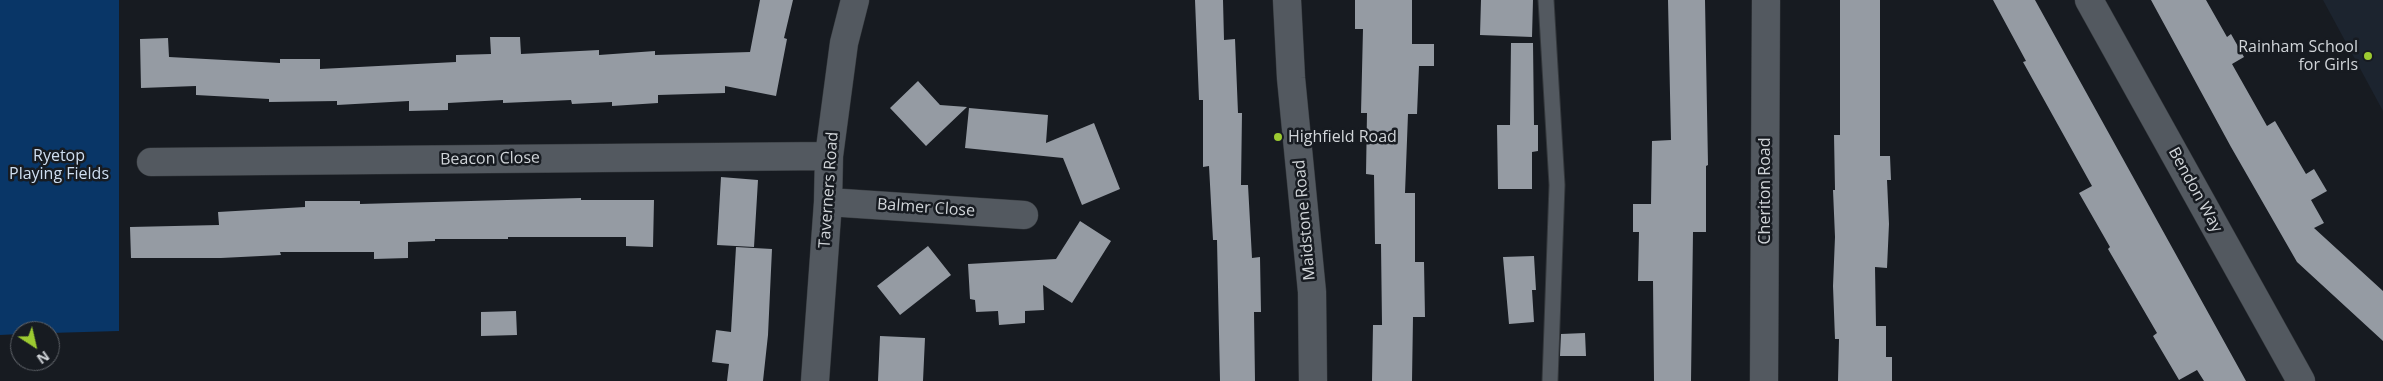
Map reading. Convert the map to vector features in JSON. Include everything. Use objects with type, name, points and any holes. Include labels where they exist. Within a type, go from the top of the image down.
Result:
[{"type":"street","name":"Taverners Road","points":[[815,381],[828,202],[829,156],[844,43],[855,0]]},
{"type":"street","name":"Maidstone Road","points":[[1287,0],[1291,78],[1312,292],[1313,381]]},
{"type":"street","name":"Cheriton Road","points":[[1764,381],[1766,0]]},
{"type":"street","name":"Bendon Way","points":[[2089,0],[2301,381]]},
{"type":"street","name":"Beacon Close","points":[[151,162],[829,156]]},
{"type":"street","name":"Balmer Close","points":[[828,202],[1024,215]]},
{"type":"lane","points":[[1546,0],[1557,185],[1550,381]]},
{"type":"shaded area","name":"Rainham School for Girls","points":[[2323,0],[2383,0],[2383,111]]},
{"type":"green space","name":"Ryetop Playing Fields","points":[[0,0],[119,0],[119,331],[60,333],[60,321],[10,321],[10,334],[0,335]]},
{"type":"building","points":[[760,0],[793,0],[784,38],[787,39],[776,96],[725,86],[725,93],[658,95],[658,103],[612,106],[612,102],[572,104],[571,100],[503,103],[503,100],[448,103],[448,110],[409,111],[409,101],[337,105],[337,101],[269,102],[269,99],[196,95],[196,86],[141,88],[140,39],[168,38],[169,57],[280,63],[280,59],[320,59],[320,69],[456,62],[456,55],[491,54],[490,37],[520,37],[521,54],[599,50],[599,55],[655,51],[655,55],[750,52]]},
{"type":"building","points":[[1195,0],[1223,0],[1224,40],[1235,39],[1238,113],[1242,113],[1241,185],[1248,185],[1252,258],[1260,257],[1261,312],[1254,312],[1255,381],[1220,381],[1217,240],[1213,240],[1209,166],[1203,167],[1203,100],[1199,100]]},
{"type":"building","points":[[1355,0],[1412,0],[1412,44],[1434,44],[1434,66],[1419,66],[1417,114],[1408,114],[1405,193],[1415,193],[1415,262],[1424,262],[1425,317],[1413,317],[1412,381],[1372,381],[1373,325],[1382,325],[1381,244],[1375,244],[1374,175],[1366,174],[1367,113],[1361,113],[1363,29],[1355,29]]},
{"type":"building","points":[[1481,0],[1533,0],[1532,37],[1480,35]]},
{"type":"building","points":[[1668,0],[1705,0],[1708,165],[1706,166],[1706,232],[1693,232],[1691,381],[1654,381],[1653,281],[1638,281],[1639,232],[1633,232],[1633,204],[1651,204],[1652,141],[1671,140]]},
{"type":"building","points":[[1840,0],[1880,0],[1880,156],[1890,156],[1891,180],[1887,180],[1889,224],[1887,268],[1875,267],[1876,326],[1886,326],[1886,357],[1892,357],[1892,381],[1838,381],[1839,339],[1835,339],[1833,286],[1835,237],[1833,190],[1835,190],[1834,135],[1840,135]]},
{"type":"building","points":[[1993,0],[2035,0],[2246,381],[2204,381],[2197,370],[2179,380],[2153,336],[2157,333],[2108,249],[2110,247],[2079,193],[2092,186],[2023,62],[2026,61]]},
{"type":"building","points":[[2151,0],[2206,0],[2227,37],[2231,34],[2244,57],[2232,64],[2267,126],[2275,121],[2306,174],[2314,169],[2327,191],[2311,200],[2324,223],[2314,228],[2383,291],[2383,341],[2297,262],[2231,147]]},
{"type":"building","points":[[1511,43],[1533,43],[1534,125],[1538,125],[1538,151],[1532,152],[1532,189],[1498,189],[1497,125],[1510,125]]},
{"type":"building","points":[[918,81],[940,105],[967,107],[926,146],[890,108]]},
{"type":"building","points":[[969,108],[1048,115],[1046,143],[1094,123],[1120,189],[1082,205],[1063,158],[965,148]]},
{"type":"building","points":[[721,177],[758,180],[754,247],[717,245]]},
{"type":"building","points":[[581,198],[581,200],[654,200],[653,247],[626,246],[626,237],[508,237],[508,239],[435,239],[435,241],[408,242],[408,258],[374,259],[374,252],[280,252],[281,255],[221,258],[131,258],[130,227],[219,225],[218,212],[305,207],[305,201],[360,201],[360,204]]},
{"type":"building","points":[[1080,221],[1111,241],[1072,303],[1043,285],[1044,310],[1025,311],[1025,323],[999,325],[998,311],[976,312],[975,300],[970,299],[968,264],[1056,259]]},
{"type":"building","points":[[928,246],[951,275],[900,315],[877,286]]},
{"type":"building","points":[[736,247],[772,249],[768,335],[763,381],[727,381],[729,364],[712,362],[716,330],[731,332]]},
{"type":"building","points":[[1534,256],[1536,290],[1532,290],[1534,322],[1509,324],[1503,257]]},
{"type":"building","points":[[516,311],[517,335],[481,336],[481,312]]},
{"type":"building","points":[[1585,333],[1586,356],[1560,356],[1561,334]]},
{"type":"building","points":[[880,336],[925,338],[923,381],[878,381]]},
{"type":"place","name":"Rainham School for Girls","points":[[2368,56]]},
{"type":"place","name":"Highfield Road","points":[[1278,137]]}]
